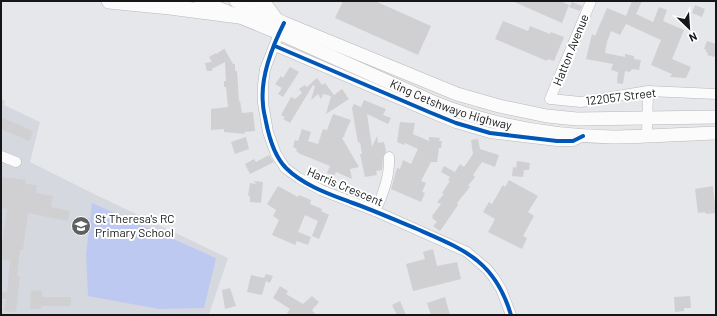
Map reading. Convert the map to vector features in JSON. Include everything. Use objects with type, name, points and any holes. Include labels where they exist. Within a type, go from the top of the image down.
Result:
[{"type":"highway","points":[[109,1],[238,16]]},
{"type":"highway","points":[[262,1],[278,30]]},
{"type":"main road","name":"King Cetshwayo Highway","points":[[202,1],[238,16],[457,94],[499,106],[540,115],[577,119],[716,117]]},
{"type":"main road","name":"King Cetshwayo Highway","points":[[236,1],[278,30],[457,111],[488,121],[583,136],[614,137],[716,133]]},
{"type":"street","name":"Hatton Avenue","points":[[550,99],[591,1]]},
{"type":"street","name":"Harris Crescent","points":[[278,30],[266,69],[262,104],[268,132],[276,154],[285,168],[299,178],[321,190],[375,211],[453,245],[476,258],[487,269],[501,289],[511,315]]},
{"type":"street","name":"122057 Street","points":[[550,99],[580,102],[648,91],[716,94]]},
{"type":"street","points":[[647,135],[648,91]]},
{"type":"street","points":[[1,156],[16,162]]},
{"type":"street","points":[[375,211],[388,178],[390,166],[389,157]]},
{"type":"shaded area","name":"St Theresa's RC Primary School","points":[[1,99],[5,101],[4,105],[40,122],[30,162],[228,258],[209,314],[1,315]]},
{"type":"shaded area","points":[[92,203],[216,258],[204,308],[159,309],[88,296],[86,255]]},
{"type":"building","points":[[343,1],[375,1],[431,26],[418,55],[335,18]]},
{"type":"building","points":[[512,1],[560,1],[569,5],[562,23]]},
{"type":"building","points":[[632,1],[642,1],[636,14],[653,22],[659,7],[667,10],[663,21],[684,30],[672,59],[691,67],[686,78],[670,77],[672,74],[651,65],[661,40],[626,24],[620,35],[611,31],[605,53],[625,57],[625,54],[634,56],[634,59],[641,60],[639,70],[632,69],[630,72],[625,71],[623,84],[617,83],[618,72],[611,70],[613,64],[586,59],[592,34],[595,36],[607,8],[626,16]]},
{"type":"building","points":[[572,2],[582,6],[580,11],[569,7]]},
{"type":"building","points":[[695,5],[705,9],[702,17],[692,13]]},
{"type":"building","points":[[503,21],[528,31],[530,26],[550,34],[551,32],[564,37],[554,61],[548,59],[547,61],[495,39]]},
{"type":"building","points":[[707,41],[716,44],[716,56],[715,55],[714,57],[707,55],[708,53],[704,49]]},
{"type":"building","points":[[224,48],[233,64],[235,64],[235,71],[237,71],[239,101],[242,113],[253,112],[255,131],[244,132],[245,134],[224,132],[224,129],[211,130],[211,109],[228,107],[226,87],[224,87],[224,81],[226,81],[225,62],[212,69],[212,71],[207,71],[205,63],[212,62],[209,57]]},
{"type":"building","points":[[290,67],[299,72],[283,97],[278,94],[282,88],[275,84],[281,76],[283,78]]},
{"type":"building","points":[[317,78],[322,85],[325,83],[334,95],[342,89],[349,99],[326,114],[331,96],[323,94],[321,99],[318,94],[311,100],[315,86],[313,85],[290,123],[283,119],[285,117],[281,115],[291,97],[295,99],[302,93],[299,89],[305,85],[307,87]]},
{"type":"building","points":[[364,100],[386,109],[383,115],[391,118],[388,124],[367,114],[372,147],[377,136],[378,143],[384,142],[386,151],[383,157],[382,170],[376,171],[377,175],[365,177],[360,154],[362,154],[360,142],[358,143],[352,108],[354,104],[361,107]]},
{"type":"building","points":[[333,114],[351,120],[344,135],[345,136],[342,138],[359,167],[350,169],[352,179],[336,172],[334,176],[327,173],[330,166],[298,153],[296,151],[297,149],[293,147],[295,140],[298,141],[302,129],[311,132],[308,141],[318,144],[323,129],[327,130]]},
{"type":"building","points":[[1,117],[33,131],[29,141],[1,129]]},
{"type":"building","points":[[400,122],[415,123],[413,134],[429,141],[429,137],[440,138],[439,141],[442,141],[441,148],[439,148],[437,162],[431,162],[421,181],[426,183],[422,192],[425,193],[421,202],[391,189],[397,168],[400,169],[403,160],[411,164],[418,149],[405,143],[404,145],[397,142]]},
{"type":"building","points":[[246,137],[249,149],[235,154],[231,142]]},
{"type":"building","points":[[478,139],[480,149],[499,155],[495,167],[482,162],[473,175],[475,177],[468,186],[470,187],[457,203],[458,205],[440,231],[433,226],[437,222],[432,218],[432,216],[441,204],[437,202],[444,194],[442,193],[450,181],[448,180],[450,177],[441,172],[444,166],[455,172],[460,164],[464,167],[473,154],[471,140]]},
{"type":"building","points":[[269,155],[274,162],[250,174],[245,164],[254,159],[256,162]]},
{"type":"building","points":[[517,161],[530,163],[529,170],[524,170],[523,177],[512,176],[513,167],[516,168]]},
{"type":"building","points":[[1,177],[26,180],[25,184],[37,185],[36,193],[53,196],[51,207],[70,211],[68,221],[28,213],[23,250],[20,250],[17,276],[20,277],[16,312],[4,311],[6,299],[1,299],[1,292],[7,292],[10,261],[1,259],[1,244],[7,209],[1,208]]},
{"type":"building","points":[[509,180],[538,196],[528,212],[534,216],[523,236],[527,238],[522,249],[488,232],[495,219],[483,212],[489,202],[492,204],[503,185],[505,187]]},
{"type":"building","points":[[254,181],[263,182],[261,203],[250,202],[250,196],[248,196],[250,183],[256,184]]},
{"type":"building","points":[[278,186],[298,197],[299,195],[311,200],[310,204],[322,209],[321,211],[329,215],[319,239],[312,236],[318,221],[305,215],[298,232],[311,237],[308,245],[297,241],[295,245],[272,235],[279,220],[273,216],[276,210],[267,204]]},
{"type":"building","points":[[713,186],[716,213],[698,213],[695,189]]},
{"type":"building","points":[[433,249],[437,266],[457,262],[461,279],[413,291],[406,264],[425,259],[423,252]]},
{"type":"building","points":[[266,274],[273,276],[270,283],[266,281],[262,295],[247,292],[251,275],[264,278]]},
{"type":"building","points":[[280,286],[288,291],[286,294],[303,304],[312,296],[319,302],[312,310],[316,315],[291,315],[287,313],[290,309],[273,298]]},
{"type":"building","points":[[230,288],[236,306],[225,309],[222,290]]},
{"type":"building","points":[[31,290],[42,291],[42,297],[71,297],[71,306],[42,306],[41,309],[30,309]]},
{"type":"building","points":[[690,296],[691,308],[684,308],[684,311],[675,312],[674,297]]},
{"type":"building","points":[[445,297],[450,315],[431,315],[427,303]]},
{"type":"building","points":[[400,301],[406,315],[397,315],[392,305]]},
{"type":"cycle path","points":[[284,23],[275,42],[263,83],[263,108],[269,134],[276,153],[282,163],[293,174],[316,188],[417,229],[464,251],[487,270],[496,282],[511,315]]},
{"type":"cycle path","points":[[275,46],[456,123],[490,133],[557,141],[573,141],[583,136]]},
{"type":"place","name":"St Theresa's RC Primary School","points":[[81,226]]}]
